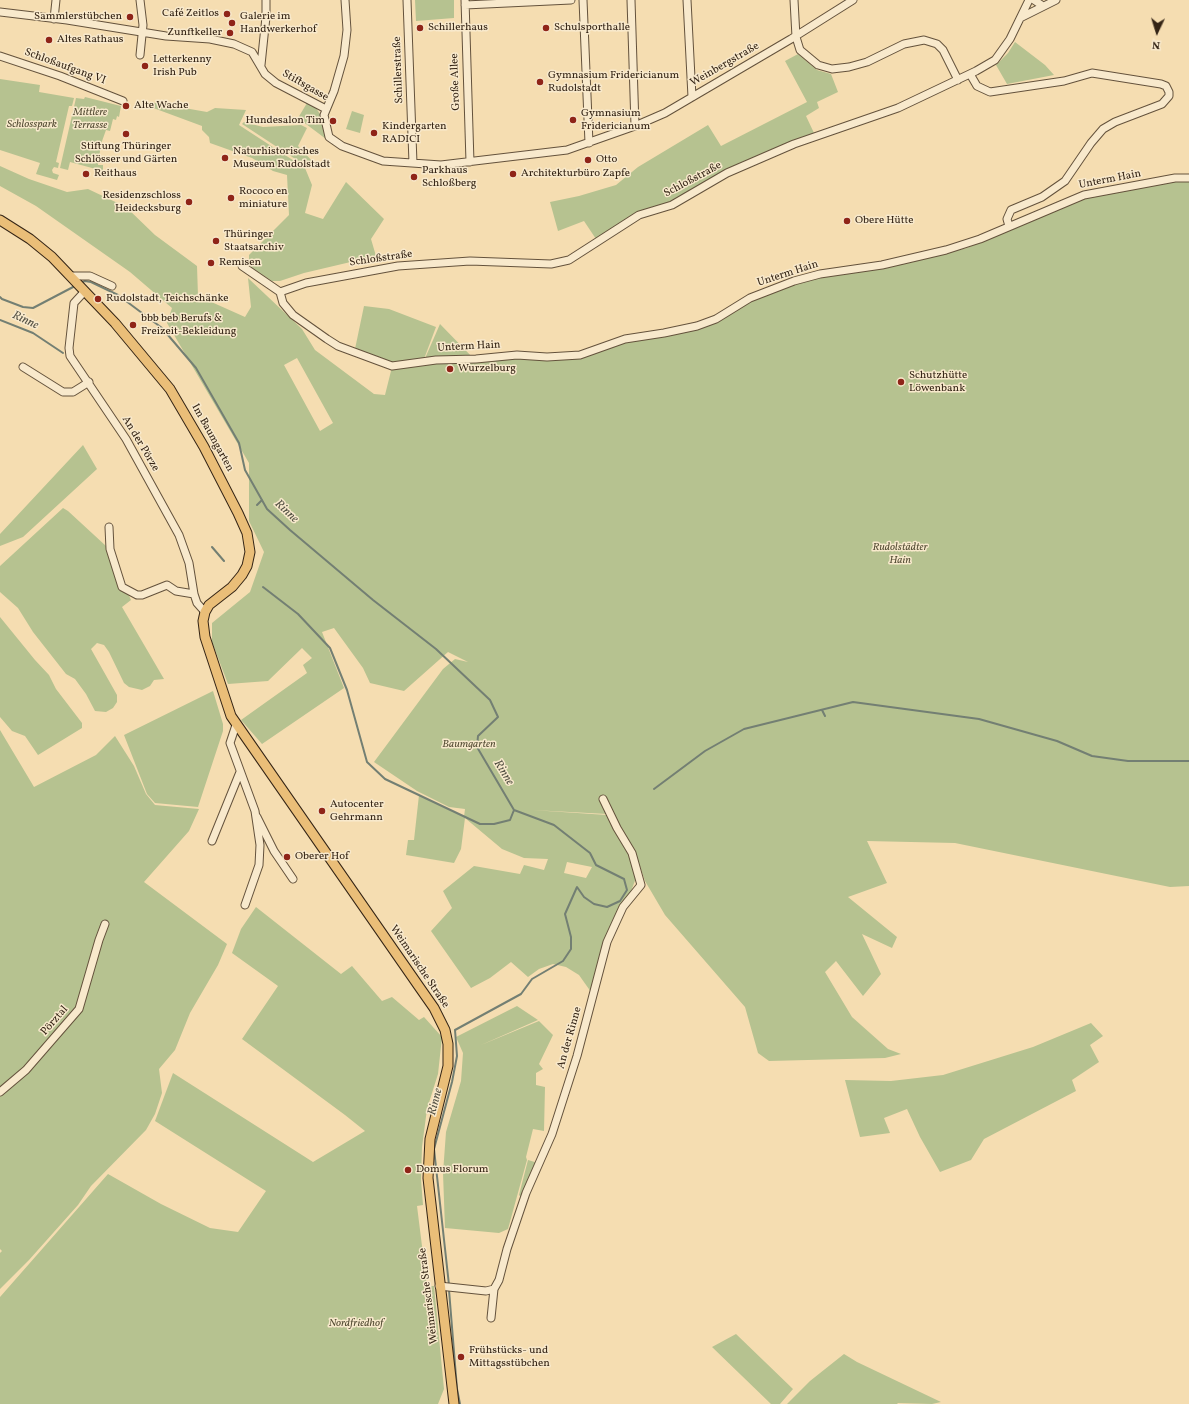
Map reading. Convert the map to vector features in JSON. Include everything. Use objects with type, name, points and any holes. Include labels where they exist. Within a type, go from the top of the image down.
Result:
[{"type":"main road","name":"Im Baumgarten","points":[[0,220],[36,243],[74,278],[143,354],[170,389],[204,447],[247,533],[250,558],[242,575],[232,587],[209,605],[205,612]]},
{"type":"main road","name":"Weimarische Straße","points":[[205,612],[203,621],[205,637],[227,704],[236,725],[434,1008],[445,1030],[448,1044],[448,1066],[436,1110],[428,1150],[428,1178],[445,1286],[454,1404]]},
{"type":"street","points":[[54,19],[56,0]]},
{"type":"street","points":[[140,0],[143,32],[140,55]]},
{"type":"street","points":[[261,65],[266,17],[266,0]]},
{"type":"street","points":[[326,109],[339,77],[345,48],[347,30],[345,0]]},
{"type":"street","name":"Schillerstraße","points":[[407,0],[413,163]]},
{"type":"street","points":[[465,3],[571,0]]},
{"type":"street","points":[[583,0],[589,143]]},
{"type":"street","points":[[631,0],[635,126]]},
{"type":"street","points":[[687,0],[692,97]]},
{"type":"street","points":[[794,0],[796,36],[800,50],[818,65],[832,69],[849,67],[867,62],[916,40],[931,41],[943,50],[958,80]]},
{"type":"street","name":"Weinbergstraße","points":[[413,163],[441,165],[567,150],[635,126],[665,113],[796,36],[853,0]]},
{"type":"street","name":"Schloßstraße","points":[[280,292],[306,282],[398,266],[470,261],[551,264],[563,262],[573,258],[639,215],[672,205],[727,173],[794,144],[898,108],[970,74],[994,60],[1010,39],[1029,0]]},
{"type":"street","points":[[1034,0],[1043,6]]},
{"type":"street","points":[[1022,17],[1056,0]]},
{"type":"street","name":"Große Allee","points":[[465,3],[470,162]]},
{"type":"street","name":"Stiftsgasse","points":[[0,12],[166,36],[224,40],[242,46],[252,52],[265,74],[276,83],[326,109],[324,121],[331,141],[383,161],[413,163]]},
{"type":"street","name":"Schloßaufgang VI","points":[[0,56],[73,81],[123,102]]},
{"type":"street","points":[[970,74],[977,86],[982,90],[990,92],[1064,81],[1092,73],[1161,84],[1168,89],[1169,96],[1162,104],[1115,122],[1103,129],[1091,143],[1065,181],[1042,197],[1011,210],[1007,219],[1009,226]]},
{"type":"street","name":"Unterm Hain","points":[[280,292],[282,303],[293,315],[327,339],[338,346],[392,366],[436,360],[476,359],[517,355],[580,356],[625,339],[697,326],[716,318],[750,298],[788,283],[820,274],[882,265],[946,250],[980,239],[1084,194],[1175,178],[1189,178]]},
{"type":"street","points":[[242,266],[280,292]]},
{"type":"street","points":[[74,278],[90,276],[112,286]]},
{"type":"street","name":"An der Pörze","points":[[84,290],[74,303],[69,348],[70,356],[89,382],[126,439],[184,543],[194,594],[197,603],[205,612]]},
{"type":"street","points":[[22,367],[63,392],[73,392],[89,382]]},
{"type":"street","points":[[110,527],[110,549],[122,586],[137,595],[142,595],[167,585],[176,591],[194,594]]},
{"type":"street","points":[[236,725],[230,743],[240,772],[255,811],[274,851],[293,879]]},
{"type":"street","points":[[212,841],[240,772]]},
{"type":"street","name":"An der Rinne","points":[[491,1318],[494,1289],[499,1280],[507,1249],[526,1193],[552,1134],[577,1056],[607,942],[624,907],[641,885],[632,853],[616,828],[603,799]]},
{"type":"street","points":[[245,905],[259,865],[260,845],[255,811]]},
{"type":"street","name":"Pörztal","points":[[0,1092],[26,1070],[79,1010],[98,940],[105,924]]},
{"type":"street","points":[[445,1286],[486,1291],[494,1289]]},
{"type":"green space","points":[[415,0],[454,0],[454,18],[416,21]]},
{"type":"green space","points":[[1015,42],[1045,65],[1054,75],[1007,84],[996,65],[1008,53]]},
{"type":"green space","points":[[798,54],[817,70],[831,74],[838,92],[817,102],[819,108],[806,116],[814,133],[726,171],[671,203],[638,212],[596,239],[584,221],[558,231],[550,202],[579,196],[616,185],[638,167],[708,125],[721,146],[807,102],[785,61]]},
{"type":"green space","name":"Schlosspark","points":[[0,79],[40,85],[39,92],[74,98],[72,106],[69,106],[56,162],[59,163],[58,168],[54,167],[52,170],[53,173],[59,175],[57,180],[36,174],[40,163],[0,150]]},
{"type":"green space","name":"Mittlere Terrasse","points":[[85,97],[121,106],[119,117],[117,116],[116,120],[113,119],[110,131],[106,130],[101,144],[98,165],[103,165],[103,171],[70,162],[68,170],[60,168],[76,98],[84,99]]},
{"type":"green space","points":[[150,102],[207,112],[215,108],[246,110],[239,125],[305,168],[312,185],[305,213],[323,219],[346,182],[384,219],[371,239],[376,256],[304,273],[280,281],[272,281],[249,266],[249,255],[289,215],[287,175],[273,171],[252,158],[210,143],[209,137],[202,130],[202,126],[148,106]]},
{"type":"green space","points":[[307,103],[316,108],[320,114],[326,139],[298,118]]},
{"type":"green space","points":[[352,111],[364,115],[360,133],[346,129]]},
{"type":"green space","points":[[244,122],[263,127],[301,125],[307,128],[298,146],[314,163],[309,168],[242,124]]},
{"type":"green space","name":"Rudolstädter Hain","points":[[0,166],[29,179],[67,192],[88,189],[126,207],[155,235],[197,266],[198,296],[245,317],[251,307],[248,278],[302,329],[315,350],[374,394],[385,395],[392,367],[423,363],[440,324],[475,360],[517,356],[547,359],[680,332],[779,289],[816,277],[933,256],[967,248],[1069,203],[1094,195],[1179,180],[1189,180],[1189,886],[1170,887],[955,843],[867,841],[887,883],[848,897],[897,937],[892,948],[862,934],[881,974],[863,996],[836,961],[825,972],[852,1017],[888,1049],[901,1054],[885,1058],[769,1061],[758,1053],[745,1007],[665,915],[645,881],[635,852],[619,826],[609,802],[602,804],[607,814],[532,810],[607,815],[630,854],[636,878],[630,894],[621,904],[605,940],[591,992],[579,975],[566,967],[553,964],[539,969],[528,977],[511,962],[490,978],[471,988],[431,931],[452,908],[443,891],[474,866],[520,874],[524,865],[544,870],[548,859],[524,858],[502,849],[465,818],[461,849],[454,863],[406,855],[408,840],[414,840],[419,795],[464,817],[465,809],[449,807],[417,791],[374,762],[443,669],[455,659],[468,662],[448,652],[404,691],[370,683],[363,668],[334,628],[322,632],[344,688],[262,744],[241,720],[307,673],[303,665],[312,658],[302,648],[268,681],[228,684],[212,642],[212,623],[250,592],[264,552],[249,521],[249,463],[167,323],[172,308],[130,272],[36,206],[0,186]],"holes":[[[297,358],[333,423],[320,431],[284,365]],[[567,862],[592,867],[586,878],[564,873]]]},
{"type":"green space","points":[[364,306],[389,309],[436,327],[424,359],[394,364],[355,349]]},
{"type":"green space","points":[[83,445],[97,469],[23,537],[0,546],[0,534]]},
{"type":"green space","points":[[63,508],[106,546],[131,600],[122,607],[164,679],[154,680],[150,686],[142,690],[129,687],[124,683],[104,645],[97,643],[91,649],[117,695],[117,702],[113,708],[106,712],[95,711],[86,694],[75,679],[66,674],[33,632],[18,608],[0,592],[0,566]]},
{"type":"green space","points":[[0,617],[49,675],[56,689],[82,723],[82,728],[38,755],[25,736],[12,731],[0,717]]},
{"type":"green space","points":[[213,691],[223,724],[223,731],[198,807],[155,803],[147,794],[124,735]]},
{"type":"green space","points":[[0,730],[34,787],[96,755],[115,736],[134,766],[146,794],[155,805],[199,809],[189,831],[144,882],[227,944],[218,965],[190,1013],[175,1050],[159,1069],[162,1093],[155,1114],[146,1130],[91,1186],[78,1205],[29,1260],[0,1289],[0,1253],[2,1251],[0,1249]]},
{"type":"green space","name":"Nordfriedhof","points":[[256,907],[341,974],[352,966],[382,1001],[392,997],[419,1020],[424,1017],[442,1037],[438,1074],[427,1109],[422,1147],[421,1179],[423,1205],[417,1206],[427,1286],[434,1286],[444,1389],[438,1404],[0,1404],[0,1297],[108,1174],[161,1204],[210,1228],[238,1232],[266,1191],[155,1121],[173,1073],[313,1162],[365,1131],[242,1039],[278,986],[232,953],[241,929]]},
{"type":"green space","points":[[517,1006],[538,1020],[481,1045],[539,1021],[553,1035],[539,1064],[543,1069],[536,1073],[536,1085],[545,1087],[544,1131],[533,1129],[526,1157],[527,1160],[508,1229],[499,1233],[445,1228],[443,1173],[446,1132],[461,1081],[463,1053],[456,1037]]},
{"type":"green space","points":[[1091,1023],[1103,1036],[1090,1045],[1099,1062],[1072,1080],[1076,1091],[984,1139],[971,1160],[940,1172],[920,1137],[907,1109],[884,1118],[890,1133],[860,1137],[845,1080],[891,1081],[943,1075],[1033,1047]]},
{"type":"green space","points":[[528,1160],[538,1163],[521,1197],[519,1195]]},
{"type":"green space","points":[[736,1334],[793,1389],[780,1404],[771,1404],[712,1347]]},
{"type":"green space","points":[[844,1354],[857,1362],[941,1402],[932,1404],[787,1404],[810,1381]]},
{"type":"waterway","name":"Rinne","points":[[80,283],[85,281],[91,282],[118,295],[162,328],[196,368],[239,443],[245,470],[267,509],[373,600],[436,649],[490,700],[498,717],[478,736],[477,747],[514,810],[554,825],[590,853],[596,865],[624,879],[627,890],[620,901],[607,907],[594,904],[584,897],[577,887],[565,914],[571,937],[571,949],[563,961],[532,979],[521,994],[455,1030],[457,1056],[452,1082],[434,1149],[449,1285]]},
{"type":"waterway","name":"Rinne","points":[[0,297],[23,307],[33,308],[75,286]]},
{"type":"waterway","name":"Rinne","points":[[0,320],[33,333],[63,353]]},
{"type":"waterway","name":"Rinne","points":[[257,505],[262,500]]},
{"type":"waterway","name":"Rinne","points":[[212,547],[224,561]]},
{"type":"waterway","name":"Rinne","points":[[263,587],[298,614],[330,648],[347,690],[367,762],[385,779],[480,824],[494,824],[510,820],[514,810]]},
{"type":"waterway","points":[[654,789],[705,751],[744,729],[853,702],[979,719],[1057,741],[1092,756],[1128,761],[1189,761]]},
{"type":"waterway","points":[[822,710],[825,716]]},
{"type":"waterway","name":"Rinne","points":[[449,1290],[457,1389],[460,1404]]},
{"type":"place","name":"Café Zeitlos","points":[[227,14]]},
{"type":"place","name":"Sammlerstübchen","points":[[130,17]]},
{"type":"place","name":"Galerie im Handwerkerhof","points":[[232,23]]},
{"type":"place","name":"Schillerhaus","points":[[420,28]]},
{"type":"place","name":"Schulsporthalle","points":[[546,28]]},
{"type":"place","name":"Zunftkeller","points":[[230,33]]},
{"type":"place","name":"Altes Rathaus","points":[[49,40]]},
{"type":"place","name":"Letterkenny Irish Pub","points":[[145,66]]},
{"type":"place","name":"Gymnasium Fridericianum Rudolstadt","points":[[540,82]]},
{"type":"place","name":"Alte Wache","points":[[126,106]]},
{"type":"place","name":"Gymnasium Fridericianum","points":[[573,120]]},
{"type":"place","name":"Hundesalon Tim","points":[[333,121]]},
{"type":"place","name":"Kindergarten RADICI","points":[[374,133]]},
{"type":"place","name":"Stiftung Thüringer Schlösser und Gärten","points":[[126,134]]},
{"type":"place","name":"Naturhistorisches Museum Rudolstadt","points":[[225,158]]},
{"type":"place","name":"Otto","points":[[588,160]]},
{"type":"place","name":"Reithaus","points":[[86,174]]},
{"type":"place","name":"Architekturbüro Zapfe","points":[[513,174]]},
{"type":"place","name":"Parkhaus Schloßberg","points":[[414,177]]},
{"type":"place","name":"Rococo en miniature","points":[[231,198]]},
{"type":"place","name":"Residenzschloss Heidecksburg","points":[[189,202]]},
{"type":"place","name":"Obere Hütte","points":[[847,221]]},
{"type":"place","name":"Thüringer Staatsarchiv","points":[[216,241]]},
{"type":"place","name":"Remisen","points":[[211,263]]},
{"type":"place","name":"Rudolstadt, Teichschänke","points":[[98,299]]},
{"type":"place","name":"bbb beb Berufs & Freizeit-Bekleidung","points":[[133,325]]},
{"type":"place","name":"Wurzelburg","points":[[450,369]]},
{"type":"place","name":"Schutzhütte Löwenbank","points":[[901,382]]},
{"type":"place","name":"Autocenter Gehrmann","points":[[322,811]]},
{"type":"place","name":"Oberer Hof","points":[[287,857]]},
{"type":"place","name":"Domus Florum","points":[[408,1170]]},
{"type":"place","name":"Frühstücks- und Mittagsstübchen","points":[[461,1357]]},
{"type":"park label","name":"Baumgarten","points":[[469,745]]}]
